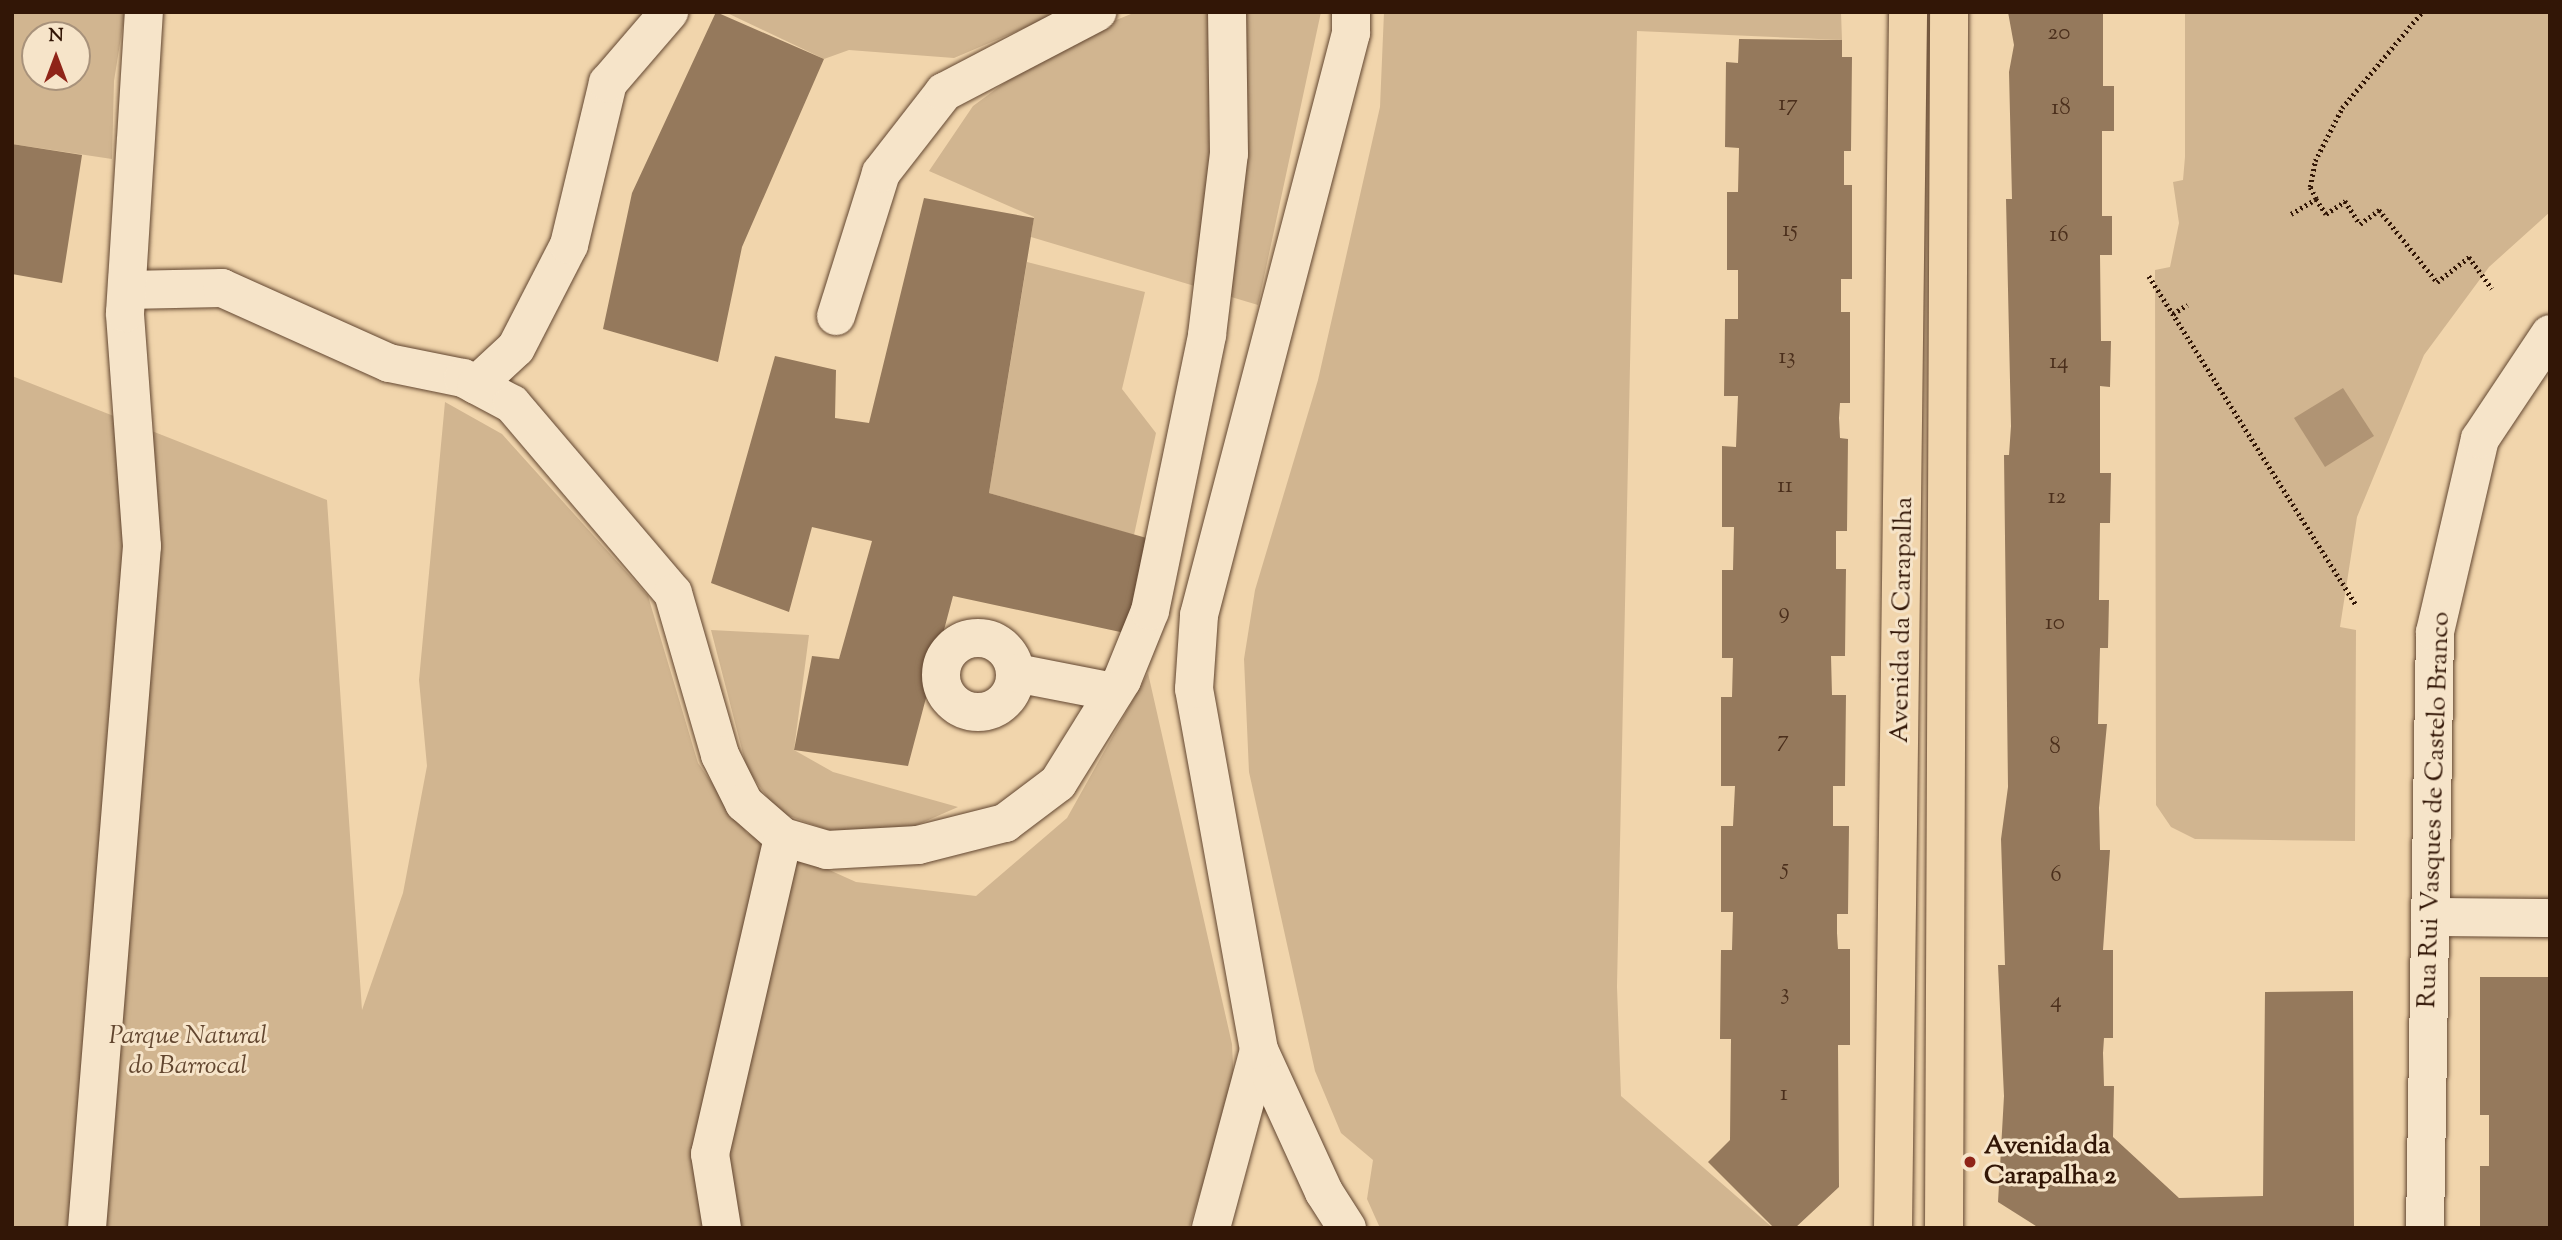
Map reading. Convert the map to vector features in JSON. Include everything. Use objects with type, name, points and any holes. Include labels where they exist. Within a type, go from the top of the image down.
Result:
[{"type":"main road","name":"Avenida da Carapalha","points":[[1893,1228],[1908,12]]},
{"type":"main road","name":"Avenida da Carapalha","points":[[1944,1228],[1949,12]]},
{"type":"street","points":[[87,1228],[142,545],[127,290],[144,12]]},
{"type":"street","points":[[476,386],[516,348],[569,245],[608,83],[669,12]]},
{"type":"street","points":[[836,316],[881,173],[944,92],[1097,12]]},
{"type":"street","points":[[127,290],[222,288],[389,363],[476,386],[512,404],[673,593],[720,755],[744,803],[783,837],[827,850],[918,845],[1005,822],[1058,783],[1114,692],[1150,611],[1192,418],[1229,154],[1227,12]]},
{"type":"street","points":[[1347,1228],[1324,1192],[1259,1050],[1194,689],[1199,615],[1352,33],[1351,12]]},
{"type":"street","name":"Rua Rui Vasques de Castelo Branco","points":[[2425,1228],[2435,632],[2456,526],[2480,439],[2550,334]]},
{"type":"street","points":[[1192,418],[1247,430]]},
{"type":"street","points":[[1016,673],[1114,692]]},
{"type":"street","points":[[722,1228],[710,1154],[783,837]]},
{"type":"street","points":[[2430,917],[2550,918]]},
{"type":"street","points":[[1211,1228],[1259,1050]]},
{"type":"path","points":[[2422,12],[2371,67],[2337,117],[2315,161],[2310,187],[2326,214],[2345,201],[2360,224],[2379,211],[2437,282],[2469,257],[2492,289]]},
{"type":"path","points":[[2291,214],[2316,199]]},
{"type":"path","points":[[2149,276],[2357,606]]},
{"type":"path","points":[[2173,314],[2187,305]]},
{"type":"green space","points":[[12,12],[125,12],[114,81],[112,159],[12,144]]},
{"type":"green space","points":[[725,12],[1062,12],[954,58],[849,50],[824,59]]},
{"type":"green space","points":[[1136,12],[1321,12],[1258,305],[1031,237],[1034,217],[929,171],[973,106],[1059,43]]},
{"type":"green space","points":[[1384,12],[1841,12],[1842,40],[1637,31],[1617,987],[1621,1096],[1773,1228],[1380,1228],[1367,1199],[1373,1160],[1341,1133],[1315,1071],[1249,772],[1244,659],[1255,590],[1318,380],[1380,107]]},
{"type":"green space","points":[[2185,12],[2550,12],[2550,212],[2489,267],[2424,355],[2357,517],[2340,627],[2356,630],[2355,841],[2195,839],[2171,827],[2156,805],[2155,270],[2170,267],[2179,223],[2173,182],[2183,180],[2185,157]]},
{"type":"green space","points":[[1027,262],[1145,292],[1122,389],[1156,433],[1134,535],[989,493]]},
{"type":"green space","name":"Parque Natural do Barrocal","points":[[12,376],[327,500],[362,1010],[403,893],[427,766],[419,680],[445,402],[502,434],[648,596],[698,763],[747,833],[856,882],[976,896],[1067,818],[1148,673],[1232,1044],[1234,1086],[1189,1228],[12,1228]]},
{"type":"green space","points":[[711,630],[809,635],[794,750],[833,772],[958,807],[901,832],[839,834],[778,812],[747,769]]},
{"type":"shaded area","points":[[2343,388],[2374,436],[2325,467],[2294,418]]},
{"type":"building","points":[[716,12],[824,59],[742,247],[718,362],[603,329],[632,193]]},
{"type":"building","points":[[2008,12],[2103,12],[2103,86],[2114,86],[2114,131],[2102,131],[2102,216],[2112,216],[2112,255],[2100,255],[2101,341],[2111,341],[2110,387],[2100,386],[2100,473],[2111,473],[2110,523],[2100,523],[2099,600],[2109,600],[2108,648],[2100,648],[2098,724],[2107,724],[2099,808],[2100,850],[2110,850],[2103,950],[2113,950],[2113,1038],[2104,1038],[2103,1053],[2104,1086],[2114,1086],[2113,1137],[2179,1198],[2263,1196],[2265,992],[2353,991],[2354,1228],[2039,1228],[1998,1202],[2004,1096],[1998,965],[2005,965],[2001,839],[2008,787],[2004,455],[2009,455],[2011,426],[2006,199],[2012,199],[2009,72],[2014,45]]},
{"type":"building","points":[[1739,39],[1842,40],[1842,57],[1852,57],[1851,151],[1844,151],[1844,185],[1852,185],[1852,279],[1841,279],[1841,312],[1850,312],[1850,403],[1840,403],[1839,418],[1840,438],[1848,439],[1847,531],[1836,531],[1836,569],[1846,569],[1845,656],[1831,656],[1832,695],[1846,695],[1845,786],[1833,786],[1833,826],[1849,826],[1848,914],[1837,914],[1837,933],[1838,949],[1850,949],[1850,1045],[1838,1045],[1839,1187],[1795,1228],[1774,1228],[1708,1162],[1730,1140],[1731,1039],[1720,1039],[1721,950],[1732,950],[1733,912],[1721,912],[1721,826],[1733,826],[1735,786],[1721,786],[1721,697],[1732,697],[1733,658],[1722,658],[1722,570],[1733,570],[1734,527],[1722,527],[1722,446],[1736,447],[1738,396],[1724,396],[1725,319],[1738,319],[1738,270],[1727,270],[1727,192],[1738,192],[1739,148],[1725,147],[1726,62],[1738,63]]},
{"type":"building","points":[[12,144],[82,155],[62,283],[12,274]]},
{"type":"building","points":[[924,198],[1034,218],[989,493],[1150,539],[1125,633],[953,596],[908,766],[794,750],[812,656],[839,659],[872,541],[812,527],[789,612],[711,583],[775,356],[836,370],[835,418],[869,423]]},
{"type":"building","points":[[2480,977],[2550,977],[2550,1228],[2480,1228],[2480,1166],[2489,1166],[2489,1115],[2480,1115]]},
{"type":"place","name":"Avenida da Carapalha 2","points":[[1970,1162]]}]
